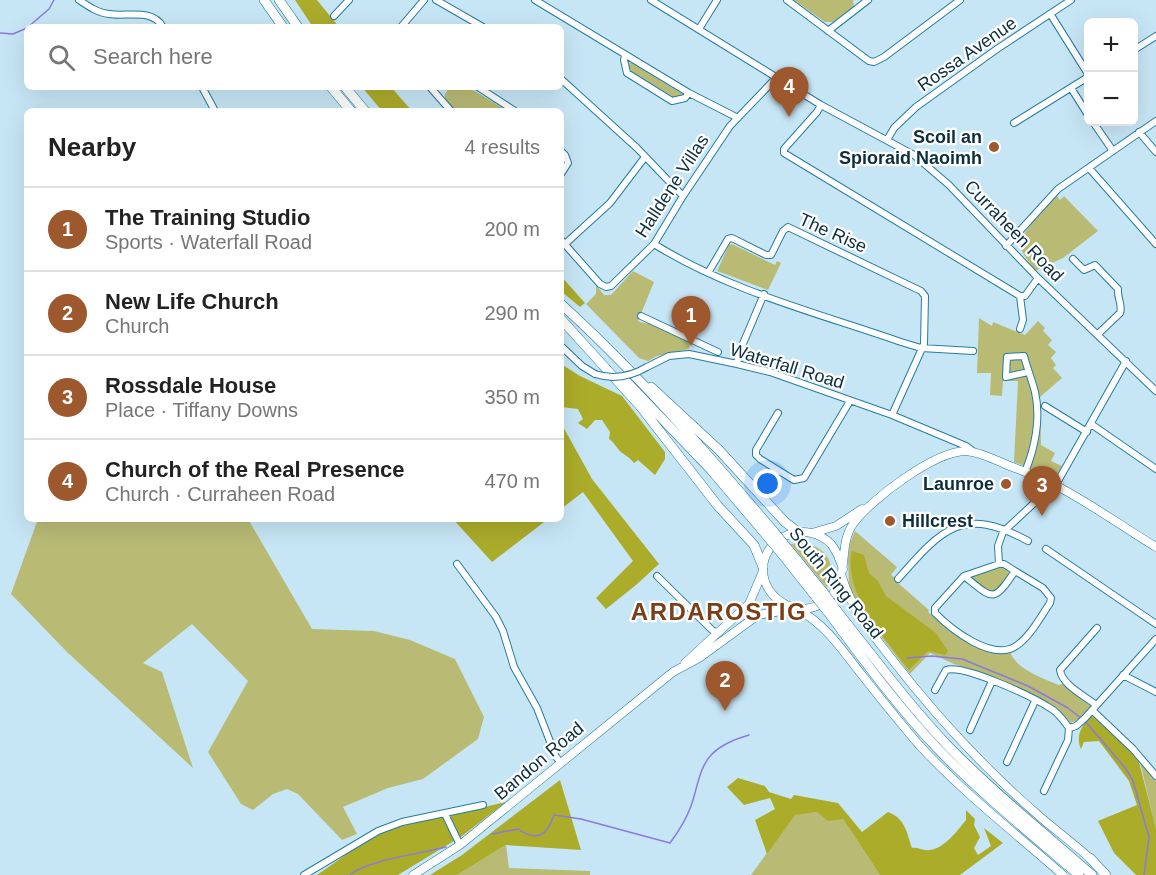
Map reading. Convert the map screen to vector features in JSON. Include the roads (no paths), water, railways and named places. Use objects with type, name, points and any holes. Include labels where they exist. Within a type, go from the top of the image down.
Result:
[{"type":"highway","points":[[264,0],[281,24]]},
{"type":"highway","points":[[279,0],[296,24]]},
{"type":"highway","points":[[334,90],[348,108]]},
{"type":"highway","points":[[348,90],[362,108]]},
{"type":"highway","name":"South Ring Road","points":[[564,307],[606,347],[718,467],[834,613],[947,745],[1000,796],[1092,875]]},
{"type":"highway","points":[[564,322],[640,406],[718,506],[754,544],[763,569]]},
{"type":"highway","name":"South Ring Road","points":[[564,322],[607,361],[771,534]]},
{"type":"highway","points":[[606,347],[690,421],[750,481],[788,525],[798,532]]},
{"type":"highway","name":"South Ring Road","points":[[834,613],[889,692],[936,747],[997,805],[1079,875]]},
{"type":"highway","points":[[1090,858],[1107,875]]},
{"type":"main road","points":[[1063,875],[948,774],[920,745],[819,623],[782,603],[772,594],[765,580],[763,569],[767,554],[775,542],[785,536],[798,532],[812,533],[836,526],[872,505],[912,473],[963,451],[974,452],[1054,484],[1156,547]]},
{"type":"main road","points":[[796,609],[810,608],[823,603],[832,594],[842,573],[851,528],[872,505]]},
{"type":"main road","points":[[812,533],[825,539],[831,545],[849,599],[859,615],[909,681],[943,721],[999,779],[1090,858]]},
{"type":"main road","name":"Bandon Road","points":[[413,875],[460,845],[614,718],[682,666],[715,633],[749,604],[763,569]]},
{"type":"main road","name":"Bandon Road","points":[[682,666],[699,658],[758,615],[796,609]]},
{"type":"street","points":[[79,0],[106,14],[148,15],[161,24]]},
{"type":"street","points":[[334,16],[349,0]]},
{"type":"street","points":[[404,24],[424,0]]},
{"type":"street","points":[[436,0],[478,24]]},
{"type":"street","points":[[535,0],[689,93],[738,118]]},
{"type":"street","name":"Curraheen Road","points":[[651,0],[821,105],[914,155],[949,184],[1006,246],[1156,391]]},
{"type":"street","points":[[699,28],[717,0]]},
{"type":"street","points":[[788,0],[869,61],[874,62],[960,0]]},
{"type":"street","name":"Rossa Avenue","points":[[887,140],[894,128],[916,107],[1071,0]]},
{"type":"street","points":[[828,31],[863,1]]},
{"type":"street","points":[[1051,15],[1087,72]]},
{"type":"street","points":[[1138,47],[1156,36]]},
{"type":"street","points":[[626,56],[624,60],[627,73],[672,101],[685,98],[689,93]]},
{"type":"street","name":"Halldene Villas","points":[[564,243],[600,284],[606,287],[611,286],[654,244],[682,196],[738,118],[777,77]]},
{"type":"street","points":[[1014,123],[1084,79]]},
{"type":"street","points":[[564,83],[636,148],[682,196]]},
{"type":"street","points":[[1071,88],[1084,108]]},
{"type":"street","points":[[204,90],[213,108]]},
{"type":"street","points":[[433,90],[448,108]]},
{"type":"street","points":[[437,95],[441,90]]},
{"type":"street","points":[[483,90],[510,108]]},
{"type":"street","points":[[821,105],[784,149],[784,153],[1020,296],[1025,296],[1038,278]]},
{"type":"street","points":[[1006,246],[1049,198],[1156,121]]},
{"type":"street","points":[[1096,126],[1113,151]]},
{"type":"street","points":[[1139,132],[1156,152]]},
{"type":"street","points":[[564,154],[568,163],[564,169]]},
{"type":"street","points":[[564,241],[610,202],[645,157]]},
{"type":"street","points":[[1089,168],[1156,244]]},
{"type":"street","name":"The Rise","points":[[708,273],[728,239],[732,238],[766,255],[771,255],[788,226],[921,291],[924,297],[924,344],[892,415]]},
{"type":"street","points":[[654,244],[708,273],[921,348],[973,351]]},
{"type":"street","points":[[1073,259],[1084,270],[1095,265],[1118,289],[1120,313],[1098,334]]},
{"type":"street","points":[[737,364],[739,353],[764,294]]},
{"type":"street","points":[[1020,296],[1023,320],[1020,329]]},
{"type":"street","points":[[641,316],[718,352]]},
{"type":"street","points":[[689,354],[693,340]]},
{"type":"street","name":"Waterfall Road","points":[[564,349],[582,366],[595,374],[619,378],[634,374],[669,356],[689,354],[737,364],[772,373],[892,415],[970,448],[974,452]]},
{"type":"street","points":[[1025,472],[1034,452],[1036,394],[1024,356],[1007,357],[1006,376],[1028,372]]},
{"type":"street","points":[[999,564],[998,546],[1001,536],[1054,484],[1087,432],[1126,361]]},
{"type":"street","points":[[778,413],[756,450],[756,455],[794,480],[800,480],[804,478],[850,400]]},
{"type":"street","points":[[1045,406],[1087,432]]},
{"type":"street","points":[[1091,424],[1156,469]]},
{"type":"street","points":[[948,439],[950,445],[948,456]]},
{"type":"street","points":[[898,579],[930,544],[957,526],[975,522],[1007,529],[1028,541]]},
{"type":"street","points":[[1046,549],[1156,624]]},
{"type":"street","points":[[457,564],[496,617],[503,631],[514,667],[537,708],[556,757],[561,763]]},
{"type":"street","points":[[999,564],[1004,564],[1043,588],[1051,598],[1050,603],[1028,634],[1011,649],[992,649],[969,641],[935,613],[935,608],[964,576],[999,564]]},
{"type":"street","points":[[964,576],[986,594],[994,595],[1002,591],[1015,571]]},
{"type":"street","points":[[657,576],[715,633]]},
{"type":"street","points":[[1097,628],[1060,670],[1061,676],[1133,749],[1156,776]]},
{"type":"street","points":[[1069,728],[1083,720],[1156,639]]},
{"type":"street","points":[[935,690],[949,669],[967,671],[1055,711],[1069,728],[1068,740],[1044,791]]},
{"type":"street","points":[[1123,675],[1156,692]]},
{"type":"street","points":[[970,730],[993,681]]},
{"type":"street","points":[[1007,762],[1035,700]]},
{"type":"street","points":[[304,875],[378,831],[402,822],[483,805]]},
{"type":"street","points":[[446,814],[460,845]]},
{"type":"waterway","points":[[32,24],[49,9],[54,0]]},
{"type":"waterway","points":[[0,33],[13,34],[24,29]]},
{"type":"waterway","points":[[907,658],[932,656],[962,659],[1028,686],[1068,708],[1082,719]]},
{"type":"waterway","points":[[1086,722],[1126,769],[1133,781],[1149,837],[1144,875]]},
{"type":"waterway","points":[[492,834],[518,829],[531,835],[540,835],[548,828],[554,815],[581,819],[670,843],[687,816],[701,772],[708,759],[724,745],[749,735]]},
{"type":"waterway","points":[[350,875],[357,870],[380,862],[446,847]]},
{"type":"place","name":"Church of the Real Presence","points":[[789,117]]},
{"type":"place","name":"Scoil an Spioraid Naoimh","points":[[994,147]]},
{"type":"place","name":"The Training Studio","points":[[691,346]]},
{"type":"place","name":"Launroe","points":[[1006,484]]},
{"type":"place","name":"Rossdale House","points":[[1042,516]]},
{"type":"place","name":"Hillcrest","points":[[890,521]]},
{"type":"place","name":"New Life Church","points":[[725,711]]},
{"type":"district","name":"ARDAROSTIG","points":[[719,612]]}]
